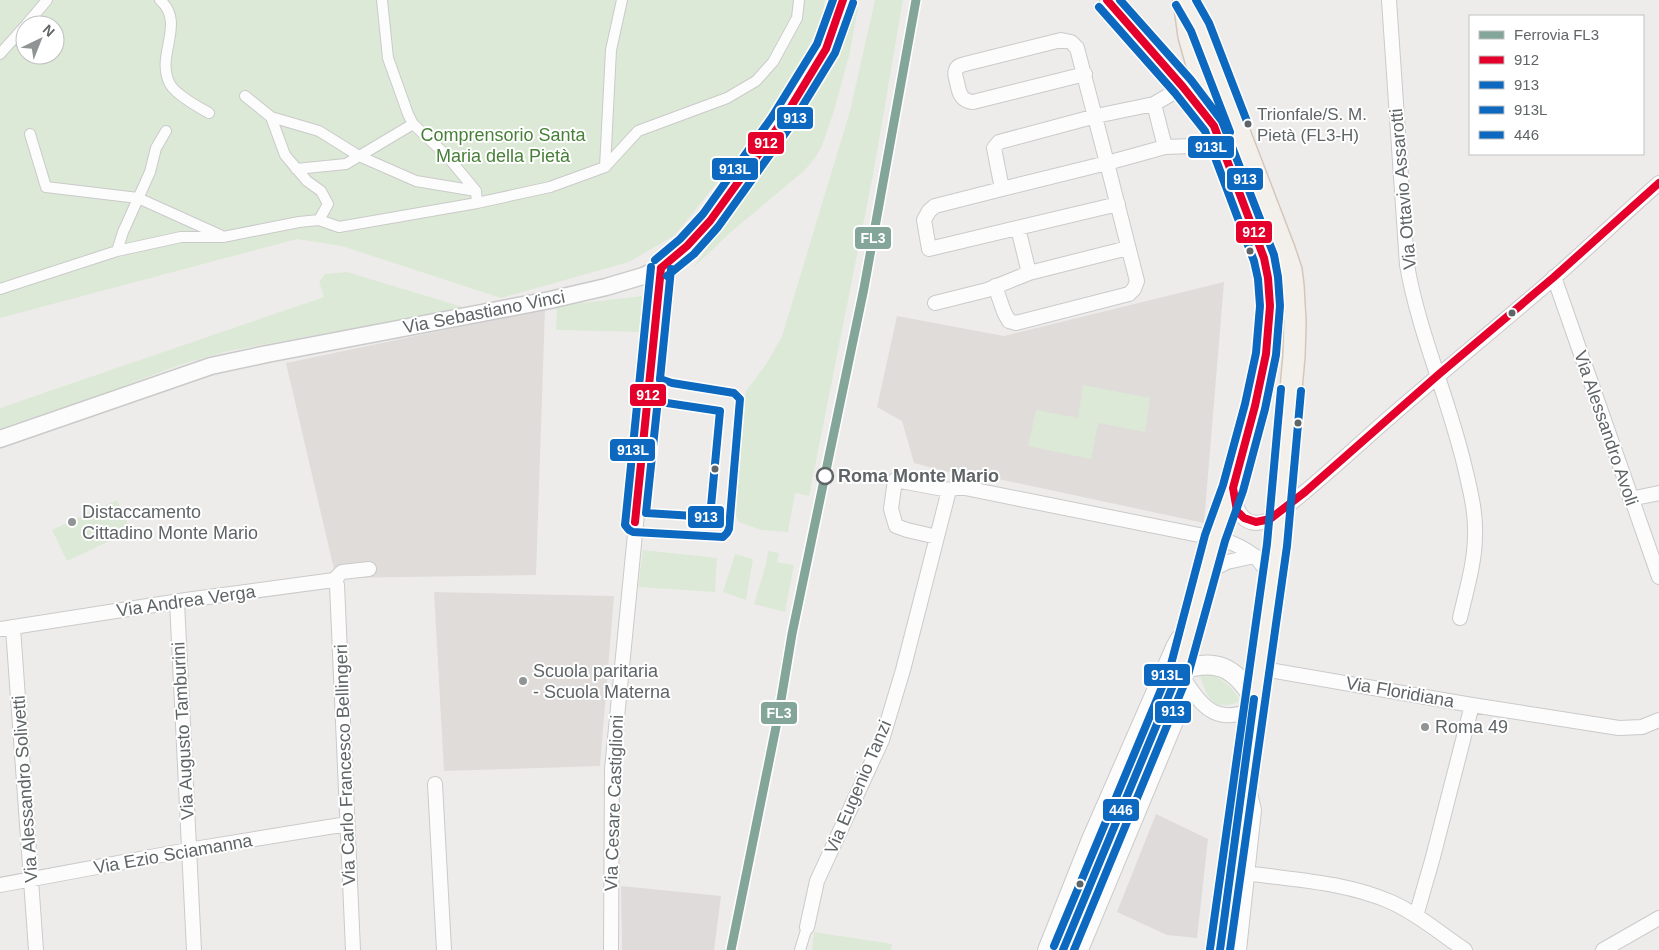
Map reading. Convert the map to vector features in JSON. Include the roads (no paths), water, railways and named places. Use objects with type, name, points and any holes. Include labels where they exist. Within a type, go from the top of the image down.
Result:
[{"type":"main road","points":[[1184,0],[1189,36],[1217,136],[1264,258],[1269,294],[1268,338],[1262,382],[1233,488],[1215,538],[1192,627],[1184,680]]},
{"type":"main road","points":[[1184,0],[1203,35],[1266,198],[1291,270],[1295,322],[1294,356],[1277,545],[1258,668],[1246,770],[1220,950]]},
{"type":"main road","points":[[1063,950],[1184,680],[1196,665],[1215,665],[1236,677],[1246,687],[1254,704]]},
{"type":"street","points":[[34,15],[47,0]]},
{"type":"street","points":[[160,0],[166,5],[171,14],[165,65],[169,84],[185,98],[209,113]]},
{"type":"street","points":[[382,0],[388,58],[408,114],[413,124],[446,156],[476,190],[477,203]]},
{"type":"street","points":[[605,167],[611,50],[622,0]]},
{"type":"street","points":[[0,289],[117,251],[181,237],[223,237],[299,222],[319,220],[339,226],[477,203],[550,187],[605,167],[638,131],[727,98],[756,81],[773,62],[797,18],[799,0]]},
{"type":"street","points":[[1107,0],[1183,87],[1217,136],[1166,147],[935,206],[929,211],[924,220],[929,249],[1118,204]]},
{"type":"street","name":"Via Ottavio Assarotti","points":[[1389,0],[1408,265],[1414,297],[1462,454],[1475,526],[1472,562],[1460,618]]},
{"type":"street","name":"Via Sebastiano Vinci","points":[[0,439],[211,366],[550,300],[606,287],[643,276],[661,268],[682,253],[694,241],[767,144],[832,38],[841,3]]},
{"type":"street","points":[[0,54],[15,37]]},
{"type":"street","points":[[995,286],[1009,321],[1016,323],[1129,294],[1134,289],[1137,281],[1096,116],[1085,74],[1077,48],[1071,42],[1061,40],[965,64],[958,67],[955,73],[959,94],[964,99],[973,102],[1085,74]]},
{"type":"street","points":[[1002,189],[994,148],[999,142],[1096,116],[1154,104],[1183,87]]},
{"type":"street","points":[[245,96],[271,118],[319,131],[359,156],[416,181],[476,190]]},
{"type":"street","points":[[1154,104],[1166,147]]},
{"type":"street","points":[[271,118],[285,155],[307,181],[321,191],[328,204],[319,220]]},
{"type":"street","points":[[296,169],[346,164],[413,124]]},
{"type":"street","points":[[117,251],[123,232],[150,172],[156,148],[166,131]]},
{"type":"street","points":[[30,134],[46,187],[138,198],[223,237]]},
{"type":"street","points":[[1233,488],[1237,511],[1247,520],[1252,522],[1266,521],[1279,513],[1658,187]]},
{"type":"street","points":[[1018,228],[1029,273]]},
{"type":"street","points":[[935,303],[986,290],[1029,273],[1128,248]]},
{"type":"street","name":"Via Cesare Castiglioni","points":[[611,950],[612,768],[661,268]]},
{"type":"street","name":"Via Alessandro Avoli","points":[[1554,278],[1630,499],[1659,577]]},
{"type":"street","points":[[937,537],[896,526],[891,509],[895,480],[949,490],[960,487],[1215,538],[1242,547],[1255,556],[1267,573],[1271,588]]},
{"type":"street","name":"Via Eugenio Tanzi","points":[[800,950],[817,881],[882,740],[903,670],[949,490]]},
{"type":"street","points":[[1630,499],[1659,493]]},
{"type":"street","points":[[1207,572],[1227,562],[1255,556]]},
{"type":"street","name":"Via Andrea Verga","points":[[7,628],[334,580],[342,572],[369,569]]},
{"type":"street","name":"Via Carlo Francesco Bellingeri","points":[[334,580],[337,585],[353,950]]},
{"type":"street","name":"Via Augusto Tamburini","points":[[177,602],[194,950]]},
{"type":"street","points":[[1045,950],[1089,839],[1173,647],[1178,638],[1192,627]]},
{"type":"street","name":"Via Alessandro Solivetti","points":[[7,628],[36,950]]},
{"type":"street","name":"Via Floridiana","points":[[1258,668],[1619,728],[1642,727],[1659,720]]},
{"type":"street","points":[[1081,950],[1184,680],[1210,710],[1222,716],[1236,716],[1254,704]]},
{"type":"street","points":[[1416,916],[1472,705]]},
{"type":"street","points":[[1239,950],[1254,810],[1246,770]]},
{"type":"street","points":[[434,784],[444,950]]},
{"type":"street","name":"Via Ezio Sciamanna","points":[[0,885],[188,850],[347,824]]},
{"type":"street","points":[[1246,873],[1347,887],[1373,894],[1416,916],[1465,950]]},
{"type":"street","points":[[1603,950],[1659,918]]},
{"type":"rail line","name":"FL3","points":[[731,950],[779,712],[792,634],[864,288],[916,0]]},
{"type":"place","name":"Trionfale/S. M. Pietà (FL3-H)","points":[[1248,124]]},
{"type":"place","name":"Roma Monte Mario","points":[[825,476]]},
{"type":"place","name":"Distaccamento Cittadino Monte Mario","points":[[72,522]]},
{"type":"place","name":"Scuola paritaria - Scuola Materna","points":[[523,681]]},
{"type":"place","name":"Roma 49","points":[[1425,727]]},
{"type":"park label","name":"Comprensorio Santa Maria della Pietà","points":[[503,145]]}]
